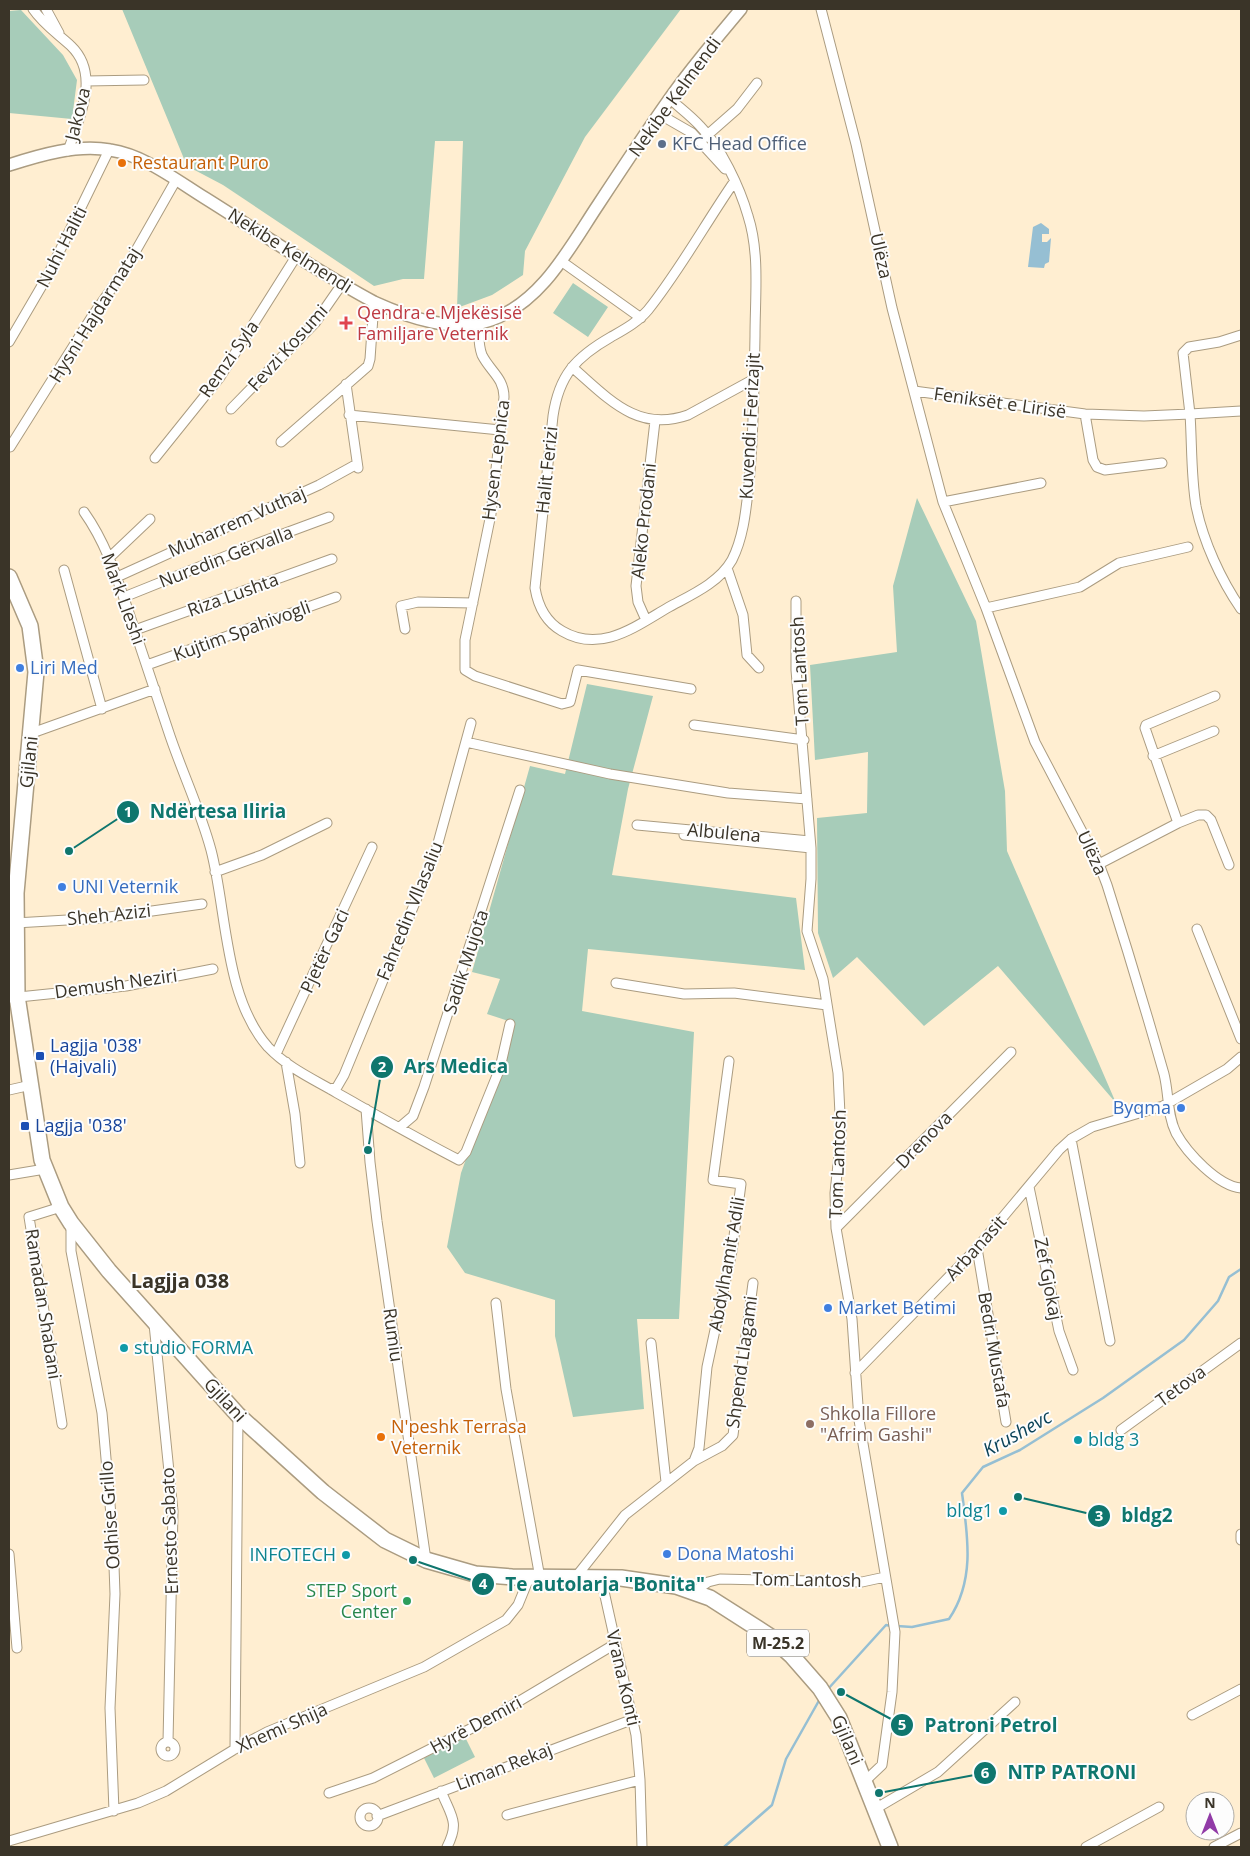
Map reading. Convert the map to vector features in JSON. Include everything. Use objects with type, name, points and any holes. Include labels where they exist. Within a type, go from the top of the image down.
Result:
[{"type":"main road","name":"Gjilani","points":[[9,576],[24,611],[33,641],[36,672],[32,733],[18,866],[13,998],[31,1086],[40,1152],[61,1207],[71,1223],[93,1252],[238,1415],[287,1462],[355,1519],[384,1540],[426,1560],[475,1574],[534,1578],[641,1580],[695,1591],[727,1608],[771,1637],[792,1656],[820,1688],[832,1707],[846,1734],[890,1847]]},
{"type":"street","name":"Jakova","points":[[33,9],[80,57],[85,67],[86,81],[83,109],[68,151]]},
{"type":"street","points":[[46,9],[61,37]]},
{"type":"street","name":"Nekibe Kelmendi","points":[[9,165],[68,151],[109,150],[136,158],[176,180],[374,302],[402,314],[438,323],[478,323],[502,315],[519,304],[540,286],[561,261],[669,98],[741,9]]},
{"type":"street","name":"Ulëza","points":[[820,9],[856,144],[890,298],[943,502],[986,608],[1035,742],[1098,864],[1168,1089],[1172,1125],[1186,1149],[1221,1180],[1234,1187],[1241,1188]]},
{"type":"street","points":[[86,81],[144,80]]},
{"type":"street","points":[[704,138],[737,109],[757,83]]},
{"type":"street","points":[[669,98],[704,138],[732,179]]},
{"type":"street","points":[[658,114],[704,138]]},
{"type":"street","name":"Nuhi Haliti","points":[[9,342],[47,277],[109,150]]},
{"type":"street","name":"Halit Ferizi","points":[[727,568],[708,584],[609,639],[588,642],[557,628],[544,614],[536,598],[535,577],[555,401],[561,383],[586,352],[641,318],[732,179]]},
{"type":"street","name":"Kuvendi i Ferizajit","points":[[727,568],[736,551],[745,518],[754,431],[754,244],[749,217],[732,179]]},
{"type":"street","name":"Hysni Hajdarmataj","points":[[10,447],[93,315],[126,268],[176,180]]},
{"type":"street","name":"Remzi Syla","points":[[155,458],[220,377],[297,255]]},
{"type":"street","points":[[561,261],[641,318]]},
{"type":"street","name":"Fevzi Kosumi","points":[[232,409],[314,323],[342,284]]},
{"type":"street","points":[[281,442],[346,384],[363,372],[370,359],[374,302]]},
{"type":"street","name":"Hysen Lepnica","points":[[478,323],[482,355],[502,382],[504,388],[491,514],[465,640],[463,666],[465,670],[475,676],[562,704],[570,702],[578,670],[691,689]]},
{"type":"street","points":[[1241,335],[1219,342],[1189,346],[1184,350],[1194,490],[1200,520],[1220,570],[1241,609]]},
{"type":"street","points":[[572,367],[626,411],[655,421],[677,419],[754,379]]},
{"type":"street","name":"Muharrem Vuthaj","points":[[116,577],[358,466],[349,415],[346,384]]},
{"type":"street","name":"Feniksët e Lirisë","points":[[914,391],[1085,414],[1190,414],[1241,411]]},
{"type":"street","name":"Feniksët e Lirisë","points":[[1085,414],[1093,460],[1097,467],[1104,470],[1162,463]]},
{"type":"street","points":[[349,415],[500,430]]},
{"type":"street","name":"Aleko Prodani","points":[[646,620],[638,602],[636,586],[655,421]]},
{"type":"street","points":[[943,502],[1041,483]]},
{"type":"street","name":"Mark Lleshi","points":[[84,512],[98,533],[109,558],[148,664],[183,774],[206,836],[238,987],[252,1023],[264,1042],[286,1062],[312,1080],[330,1088],[459,1160],[466,1152],[500,1068],[510,1024]]},
{"type":"street","name":"Nuredin Gërvalla","points":[[124,597],[240,550],[329,517]]},
{"type":"street","points":[[109,558],[150,519]]},
{"type":"street","points":[[986,608],[1080,587],[1119,563],[1188,547]]},
{"type":"street","name":"Riza Lushta","points":[[135,630],[332,559]]},
{"type":"street","points":[[727,568],[743,615],[747,654],[759,668]]},
{"type":"street","points":[[64,570],[77,610],[102,709]]},
{"type":"street","name":"Kujtim Spahivogli","points":[[148,664],[336,598]]},
{"type":"street","name":"Tom Lantosh","points":[[695,1591],[708,1582],[720,1579],[862,1582],[885,1578],[859,1420],[852,1319],[836,1228],[835,1193],[840,1156],[841,1115],[838,1073],[822,973],[807,931],[811,879],[811,844],[804,740],[796,670],[796,601]]},
{"type":"street","points":[[405,629],[401,606],[418,602],[473,603]]},
{"type":"street","points":[[32,733],[155,689]]},
{"type":"street","points":[[1178,823],[1145,732],[1146,725],[1215,696]]},
{"type":"street","name":"Fahredin Vllasaliu","points":[[330,1088],[337,1087],[344,1075],[422,888],[437,846],[471,723]]},
{"type":"street","name":"Tom Lantosh","points":[[694,725],[804,740]]},
{"type":"street","points":[[1153,756],[1214,731]]},
{"type":"street","points":[[466,742],[610,774],[728,793],[807,799]]},
{"type":"street","name":"Sadik Mujota","points":[[400,1127],[413,1116],[424,1087],[520,790]]},
{"type":"street","points":[[1098,864],[1178,823],[1206,814],[1211,820],[1228,865]]},
{"type":"street","points":[[215,872],[262,854],[327,823]]},
{"type":"street","name":"Albulena","points":[[637,825],[811,844]]},
{"type":"street","name":"Albulena","points":[[668,834],[811,844]]},
{"type":"street","name":"Pjetër Gaci","points":[[276,1054],[372,847]]},
{"type":"street","name":"Sheh Azizi","points":[[15,923],[102,918],[202,904]]},
{"type":"street","points":[[1197,929],[1241,1040]]},
{"type":"street","name":"Demush Neziri","points":[[13,998],[126,986],[214,969]]},
{"type":"street","points":[[616,983],[684,994],[734,993],[827,1005]]},
{"type":"street","name":"Drenova","points":[[836,1228],[1011,1052]]},
{"type":"street","name":"Arbanasit","points":[[855,1373],[977,1248],[1071,1140],[1098,1124],[1148,1112],[1169,1102],[1219,1074],[1241,1057]]},
{"type":"street","name":"Abdylhamit Adili","points":[[694,1461],[699,1448],[707,1367],[727,1279],[741,1184],[713,1180],[729,1061]]},
{"type":"street","points":[[286,1062],[295,1114],[300,1163]]},
{"type":"street","points":[[9,1090],[31,1086]]},
{"type":"street","name":"Rumiu","points":[[366,1109],[376,1213],[426,1560]]},
{"type":"street","points":[[1071,1140],[1110,1341]]},
{"type":"street","points":[[9,1175],[45,1169]]},
{"type":"street","name":"Zef Gjokaj","points":[[1029,1187],[1059,1331],[1073,1370]]},
{"type":"street","name":"Ramadan Shabani","points":[[61,1207],[29,1217],[62,1424]]},
{"type":"street","name":"Odhise Grillo","points":[[71,1223],[71,1251],[102,1412],[113,1538],[115,1594],[110,1708],[114,1811]]},
{"type":"street","name":"Bedri Mustafa","points":[[977,1248],[1006,1422]]},
{"type":"street","name":"Shpend Llagami","points":[[576,1578],[625,1515],[694,1461],[729,1441],[735,1429],[753,1283]]},
{"type":"street","points":[[496,1304],[506,1389],[534,1578]]},
{"type":"street","name":"Ernesto Sabato","points":[[154,1321],[172,1511],[173,1582],[168,1742]]},
{"type":"street","points":[[651,1342],[666,1482]]},
{"type":"street","name":"Tetova","points":[[1122,1430],[1241,1342]]},
{"type":"street","points":[[235,1749],[238,1415]]},
{"type":"street","points":[[1241,1534],[1241,1540]]},
{"type":"street","points":[[9,1554],[16,1648]]},
{"type":"street","name":"Xhemi Shija","points":[[9,1841],[114,1811],[166,1791],[235,1749],[276,1728],[407,1675],[499,1625],[518,1605],[534,1578]]},
{"type":"street","name":"Vrana Konti","points":[[601,1578],[631,1720],[636,1735],[640,1780],[642,1847]]},
{"type":"street","points":[[864,1782],[882,1765],[884,1760],[892,1692],[896,1632],[885,1578]]},
{"type":"street","name":"Hyrë Demiri","points":[[329,1793],[373,1778],[486,1721],[615,1644]]},
{"type":"street","points":[[1192,1715],[1241,1689]]},
{"type":"street","points":[[875,1809],[938,1772],[1015,1702]]},
{"type":"street","name":"Liman Rekaj","points":[[377,1816],[631,1720]]},
{"type":"street","points":[[507,1815],[640,1780]]},
{"type":"street","points":[[441,1791],[454,1826],[454,1833],[447,1847]]},
{"type":"street","points":[[1086,1847],[1159,1808]]},
{"type":"street","points":[[1214,1847],[1241,1833]]},
{"type":"green space","points":[[122,9],[681,9],[585,137],[525,251],[523,275],[492,295],[457,308],[463,141],[435,141],[424,279],[403,279],[374,286],[223,185],[187,166]]},
{"type":"green space","points":[[21,10],[63,55],[77,80],[72,119],[9,113],[9,11]]},
{"type":"green space","points":[[573,283],[608,307],[588,337],[553,313]]},
{"type":"green space","points":[[917,498],[976,621],[1005,791],[1007,851],[1116,1103],[998,966],[924,1026],[857,957],[833,978],[818,933],[817,818],[867,813],[868,752],[815,760],[810,665],[897,652],[893,586]]},
{"type":"green space","points":[[587,684],[653,696],[628,789],[612,875],[796,898],[805,970],[588,949],[582,1011],[694,1032],[679,1319],[637,1319],[644,1409],[573,1417],[555,1336],[555,1300],[465,1273],[447,1247],[461,1173],[515,1023],[487,1014],[500,979],[472,972],[530,766],[565,774]]},
{"type":"green space","points":[[465,1737],[475,1757],[434,1778],[424,1758]]},
{"type":"water","points":[[1041,223],[1049,229],[1049,234],[1042,234],[1042,242],[1047,242],[1051,238],[1049,262],[1045,264],[1044,268],[1028,267],[1033,227]]},
{"type":"waterway","name":"Krushevc","points":[[897,1626],[912,1627],[949,1619],[963,1589],[968,1558],[962,1493],[983,1467],[1020,1450],[1103,1398],[1184,1340],[1218,1301],[1229,1277],[1241,1269]]},
{"type":"waterway","name":"Krushevc","points":[[828,1689],[886,1625],[891,1626]]},
{"type":"waterway","name":"Krushevc","points":[[724,1847],[772,1805],[786,1759],[821,1697]]},
{"type":"place","name":"KFC Head Office","points":[[662,144]]},
{"type":"place","name":"Restaurant Puro","points":[[122,163]]},
{"type":"place","name":"Qendra e Mjekësisë Familjare Veternik","points":[[346,323]]},
{"type":"place","name":"Liri Med","points":[[20,668]]},
{"type":"place","name":"Ndërtesa Iliria","points":[[69,851]]},
{"type":"place","name":"UNI Veternik","points":[[62,887]]},
{"type":"place","name":"Lagjja '038' (Hajvali)","points":[[40,1056]]},
{"type":"place","name":"Byqma","points":[[1181,1108]]},
{"type":"place","name":"Lagjja '038'","points":[[25,1126]]},
{"type":"place","name":"Ars Medica","points":[[368,1150]]},
{"type":"place","name":"Market Betimi","points":[[828,1308]]},
{"type":"place","name":"studio FORMA","points":[[124,1348]]},
{"type":"place","name":"Shkolla Fillore \"Afrim Gashi\"","points":[[810,1424]]},
{"type":"place","name":"N'peshk Terrasa Veternik","points":[[381,1437]]},
{"type":"place","name":"bldg 3","points":[[1078,1440]]},
{"type":"place","name":"bldg2","points":[[1018,1497]]},
{"type":"place","name":"bldg1","points":[[1003,1511]]},
{"type":"place","name":"Dona Matoshi","points":[[667,1554]]},
{"type":"place","name":"INFOTECH","points":[[346,1555]]},
{"type":"place","name":"Te autolarja \"Bonita\"","points":[[413,1560]]},
{"type":"place","name":"STEP Sport Center","points":[[407,1601]]},
{"type":"place","name":"Patroni Petrol","points":[[841,1692]]},
{"type":"place","name":"NTP PATRONI","points":[[879,1793]]},
{"type":"district","name":"Lagjja 038","points":[[180,1281]]}]
